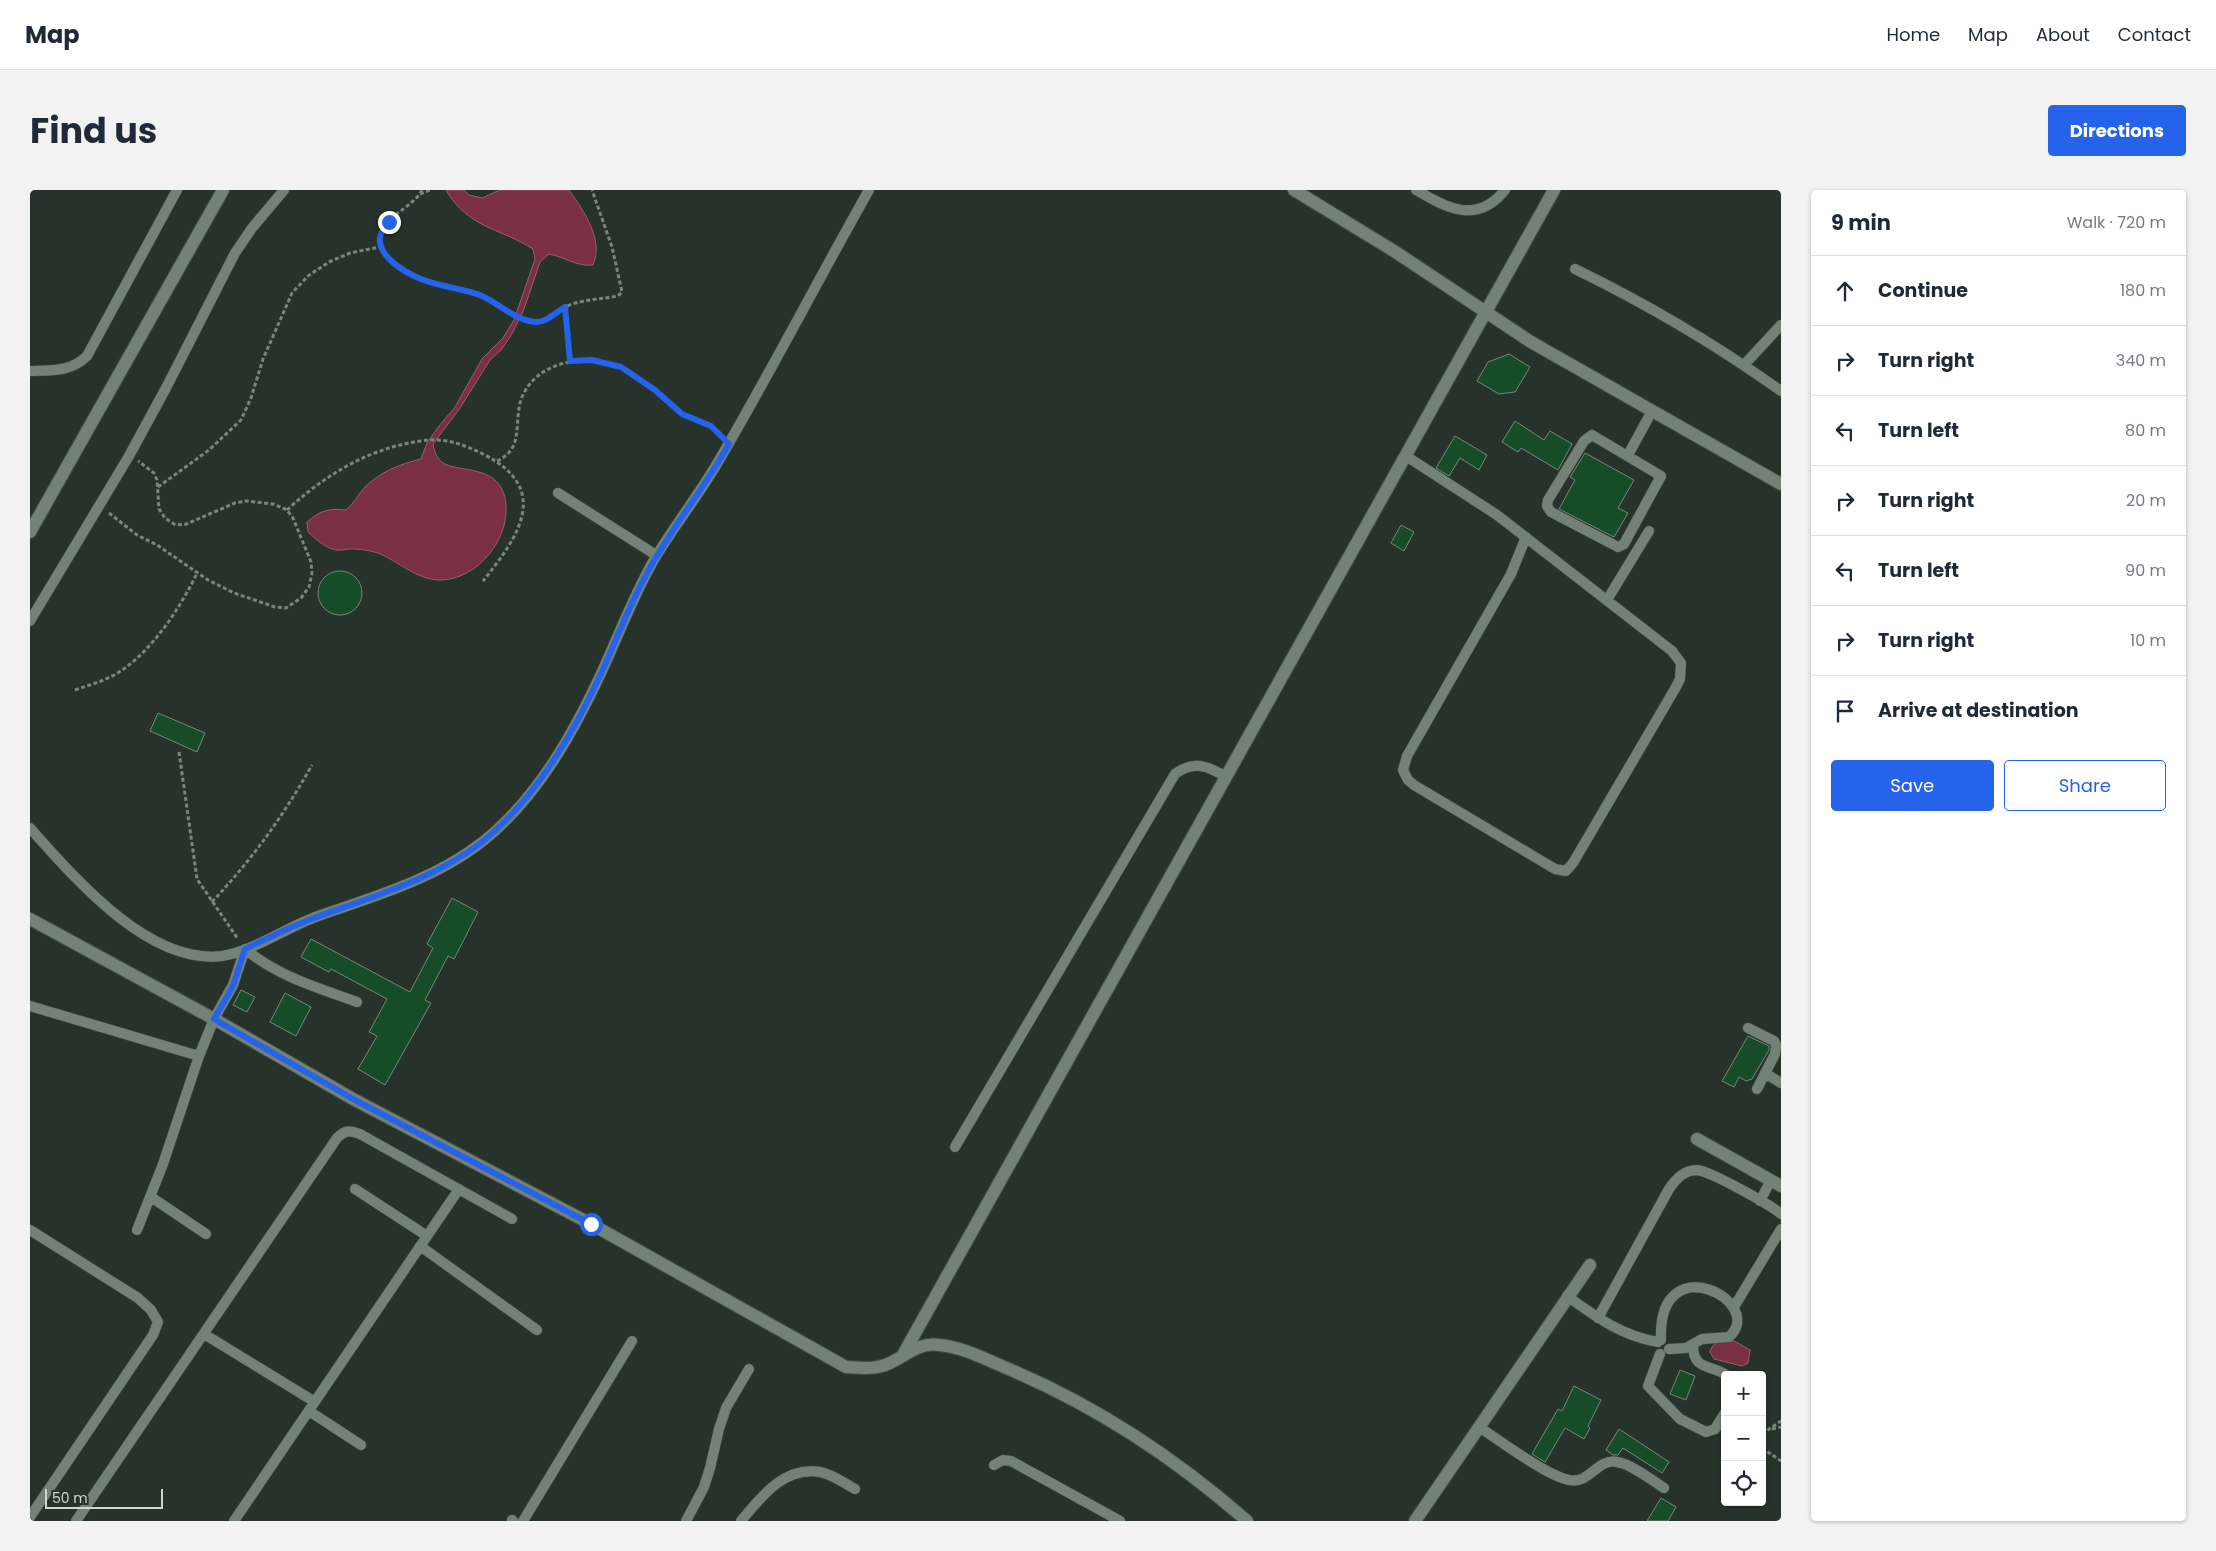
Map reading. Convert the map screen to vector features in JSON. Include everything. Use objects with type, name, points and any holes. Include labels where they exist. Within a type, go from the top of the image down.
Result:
[{"type":"street","points":[[30,532],[223,190]]},
{"type":"street","points":[[1294,190],[1394,251],[1589,377],[1781,484]]},
{"type":"street","points":[[904,1353],[1554,190]]},
{"type":"street","points":[[30,919],[214,1019],[353,1099],[591,1224],[846,1366],[868,1369],[890,1363],[904,1353],[919,1346],[937,1344],[954,1347],[1025,1375],[1077,1401],[1127,1430],[1176,1463],[1247,1521]]},
{"type":"street","points":[[1697,1140],[1776,1183]]},
{"type":"street","points":[[1415,1521],[1590,1265]]},
{"type":"lane","points":[[30,371],[69,369],[79,364],[87,356],[176,190]]},
{"type":"lane","points":[[30,621],[129,456],[235,253],[252,228],[284,190]]},
{"type":"lane","points":[[30,828],[83,886],[126,923],[170,948],[197,954],[222,956],[245,949],[290,927],[379,895],[433,872],[482,842],[523,802],[556,756],[582,712],[604,667],[622,622],[656,555],[729,444],[870,190]]},
{"type":"lane","points":[[1416,190],[1455,210],[1470,211],[1485,207],[1498,198],[1505,190]]},
{"type":"lane","points":[[1574,269],[1662,313],[1781,391]]},
{"type":"lane","points":[[1744,365],[1781,325]]},
{"type":"lane","points":[[1628,455],[1652,411]]},
{"type":"lane","points":[[1589,436],[1595,436],[1628,455],[1659,474],[1661,479],[1621,546],[1615,546],[1548,510],[1548,500],[1589,436]]},
{"type":"lane","points":[[1406,456],[1474,499],[1526,537],[1672,651],[1680,663],[1680,679],[1573,862],[1566,871],[1561,872],[1414,784],[1408,780],[1403,770],[1407,756],[1511,574],[1526,537]]},
{"type":"lane","points":[[558,493],[656,555]]},
{"type":"lane","points":[[1607,600],[1649,531]]},
{"type":"lane","points":[[955,1148],[1176,774],[1184,768],[1193,765],[1204,765],[1226,777]]},
{"type":"lane","points":[[245,949],[269,968],[281,974],[357,1002]]},
{"type":"lane","points":[[137,1230],[151,1197],[198,1056],[214,1019],[233,986],[245,949]]},
{"type":"lane","points":[[30,1006],[198,1056]]},
{"type":"lane","points":[[1748,1028],[1774,1041],[1776,1045],[1775,1054],[1757,1089]]},
{"type":"lane","points":[[1765,1073],[1781,1083]]},
{"type":"lane","points":[[76,1521],[337,1138],[343,1132],[352,1130],[360,1134],[512,1219]]},
{"type":"lane","points":[[1598,1318],[1670,1189],[1681,1176],[1689,1172],[1706,1172],[1781,1214]]},
{"type":"lane","points":[[1760,1201],[1776,1183]]},
{"type":"lane","points":[[355,1189],[427,1236]]},
{"type":"lane","points":[[234,1521],[459,1189]]},
{"type":"lane","points":[[151,1197],[206,1234]]},
{"type":"lane","points":[[1734,1307],[1781,1229]]},
{"type":"lane","points":[[30,1230],[138,1298],[156,1315],[158,1322],[154,1335],[30,1516]]},
{"type":"lane","points":[[420,1246],[537,1330]]},
{"type":"lane","points":[[1698,1287],[1707,1289],[1724,1298],[1734,1307],[1738,1320],[1734,1333],[1729,1337],[1702,1340],[1686,1348],[1664,1351],[1655,1348],[1659,1341],[1662,1314],[1672,1298],[1680,1292],[1698,1287]]},
{"type":"lane","points":[[1567,1296],[1598,1318],[1625,1333],[1659,1341]]},
{"type":"lane","points":[[204,1334],[312,1406],[362,1445]]},
{"type":"lane","points":[[523,1521],[632,1341]]},
{"type":"lane","points":[[1693,1345],[1695,1358],[1699,1363],[1721,1373]]},
{"type":"lane","points":[[1664,1351],[1648,1386],[1680,1419],[1706,1432],[1715,1429],[1724,1416]]},
{"type":"lane","points":[[686,1521],[701,1493],[710,1468],[726,1408],[749,1369]]},
{"type":"lane","points":[[1479,1427],[1548,1471],[1569,1480],[1579,1480],[1588,1476],[1602,1464],[1618,1462],[1664,1488]]},
{"type":"lane","points":[[994,1465],[1002,1460],[1011,1461],[1120,1521]]},
{"type":"lane","points":[[741,1521],[766,1492],[781,1480],[800,1472],[820,1472],[838,1479],[855,1489]]},
{"type":"path","points":[[422,190],[384,229],[380,237],[380,247],[392,261],[421,279],[482,296],[510,313],[527,320],[542,321],[565,307],[580,301],[618,296],[622,292],[612,247],[592,190]]},
{"type":"path","points":[[420,194],[430,190]]},
{"type":"path","points":[[158,488],[209,450],[240,420],[251,398],[263,359],[292,293],[308,276],[329,262],[350,254],[380,247]]},
{"type":"path","points":[[565,307],[570,361]]},
{"type":"path","points":[[497,461],[504,458],[514,448],[517,440],[517,409],[526,390],[538,376],[554,366],[570,361],[592,360],[621,367],[655,390],[682,414],[711,426],[729,444]]},
{"type":"path","points":[[287,510],[310,489],[335,472],[362,458],[391,447],[421,440],[442,440],[461,444],[497,461],[516,479],[522,490],[523,505],[518,529],[508,548],[483,581]]},
{"type":"path","points":[[100,505],[137,535],[157,545],[197,573],[234,593],[261,603],[286,608],[294,604],[309,587],[312,573],[307,550],[294,518],[287,510],[273,504],[246,501],[228,506],[184,525],[174,524],[165,518],[159,509],[158,480],[154,474],[129,456]]},
{"type":"path","points":[[75,690],[109,678],[132,662],[170,620],[185,598],[197,573]]},
{"type":"path","points":[[179,752],[193,842],[195,870],[201,887],[245,949]]},
{"type":"path","points":[[212,902],[268,838],[312,765]]},
{"type":"path","points":[[1772,1429],[1781,1421]]},
{"type":"path","points":[[1766,1432],[1781,1427]]},
{"type":"path","points":[[1766,1451],[1781,1461]]},
{"type":"shaded area","points":[[446,190],[464,190],[469,195],[482,198],[500,190],[569,190],[591,226],[596,246],[596,255],[593,265],[576,263],[549,254],[540,262],[524,309],[513,332],[502,349],[490,360],[460,408],[433,444],[437,457],[444,463],[483,473],[493,478],[500,486],[505,498],[506,512],[504,526],[498,540],[480,564],[454,578],[440,580],[416,574],[378,553],[358,549],[336,550],[328,547],[308,532],[307,522],[324,511],[334,509],[345,510],[365,487],[377,477],[398,466],[421,459],[427,443],[455,407],[482,359],[503,338],[514,320],[535,259],[533,249],[474,220],[455,203]]},
{"type":"shaded area","points":[[1734,1341],[1750,1350],[1748,1363],[1742,1366],[1714,1359],[1710,1352],[1712,1347],[1717,1343]]},
{"type":"building","points":[[1509,354],[1530,367],[1515,392],[1499,394],[1477,381],[1488,362]]},
{"type":"building","points":[[1515,421],[1544,440],[1550,431],[1572,444],[1558,470],[1521,448],[1518,452],[1502,442]]},
{"type":"building","points":[[1455,436],[1487,455],[1479,470],[1460,458],[1449,476],[1436,468]]},
{"type":"building","points":[[1585,453],[1634,480],[1618,508],[1628,513],[1614,537],[1559,509],[1575,480],[1570,477]]},
{"type":"building","points":[[1401,525],[1414,532],[1404,551],[1391,543]]},
{"type":"building","points":[[340,571],[352,575],[358,581],[362,593],[358,605],[352,611],[340,615],[328,611],[322,605],[318,593],[322,581],[328,575]]},
{"type":"building","points":[[158,713],[205,733],[197,752],[150,731]]},
{"type":"building","points":[[452,898],[478,912],[454,959],[448,956],[425,1000],[431,1003],[385,1085],[358,1069],[377,1036],[369,1032],[387,999],[331,969],[329,972],[301,957],[311,939],[410,992],[433,948],[427,944]]},
{"type":"building","points":[[241,990],[255,997],[247,1012],[233,1005]]},
{"type":"building","points":[[285,993],[311,1007],[296,1036],[270,1022]]},
{"type":"building","points":[[1748,1036],[1769,1046],[1769,1050],[1752,1079],[1746,1081],[1739,1077],[1734,1087],[1722,1081]]},
{"type":"building","points":[[1680,1370],[1695,1376],[1686,1400],[1670,1394]]},
{"type":"building","points":[[1574,1386],[1601,1400],[1588,1426],[1590,1428],[1584,1439],[1565,1428],[1545,1462],[1532,1454],[1558,1409],[1562,1411]]},
{"type":"building","points":[[1619,1429],[1669,1462],[1662,1473],[1623,1448],[1618,1455],[1613,1455],[1606,1450]]},
{"type":"building","points":[[1661,1498],[1676,1507],[1668,1521],[1647,1521]]},
{"type":"route","points":[[389,222],[380,237],[380,247],[385,255],[407,272],[421,279],[482,296],[518,317],[536,322],[550,317],[565,307],[570,361],[592,360],[621,367],[655,390],[682,414],[704,421],[729,444],[656,555],[622,622],[604,667],[582,712],[556,756],[523,802],[482,842],[433,872],[379,895],[290,927],[245,949],[233,986],[214,1019],[353,1099],[591,1224]]}]
